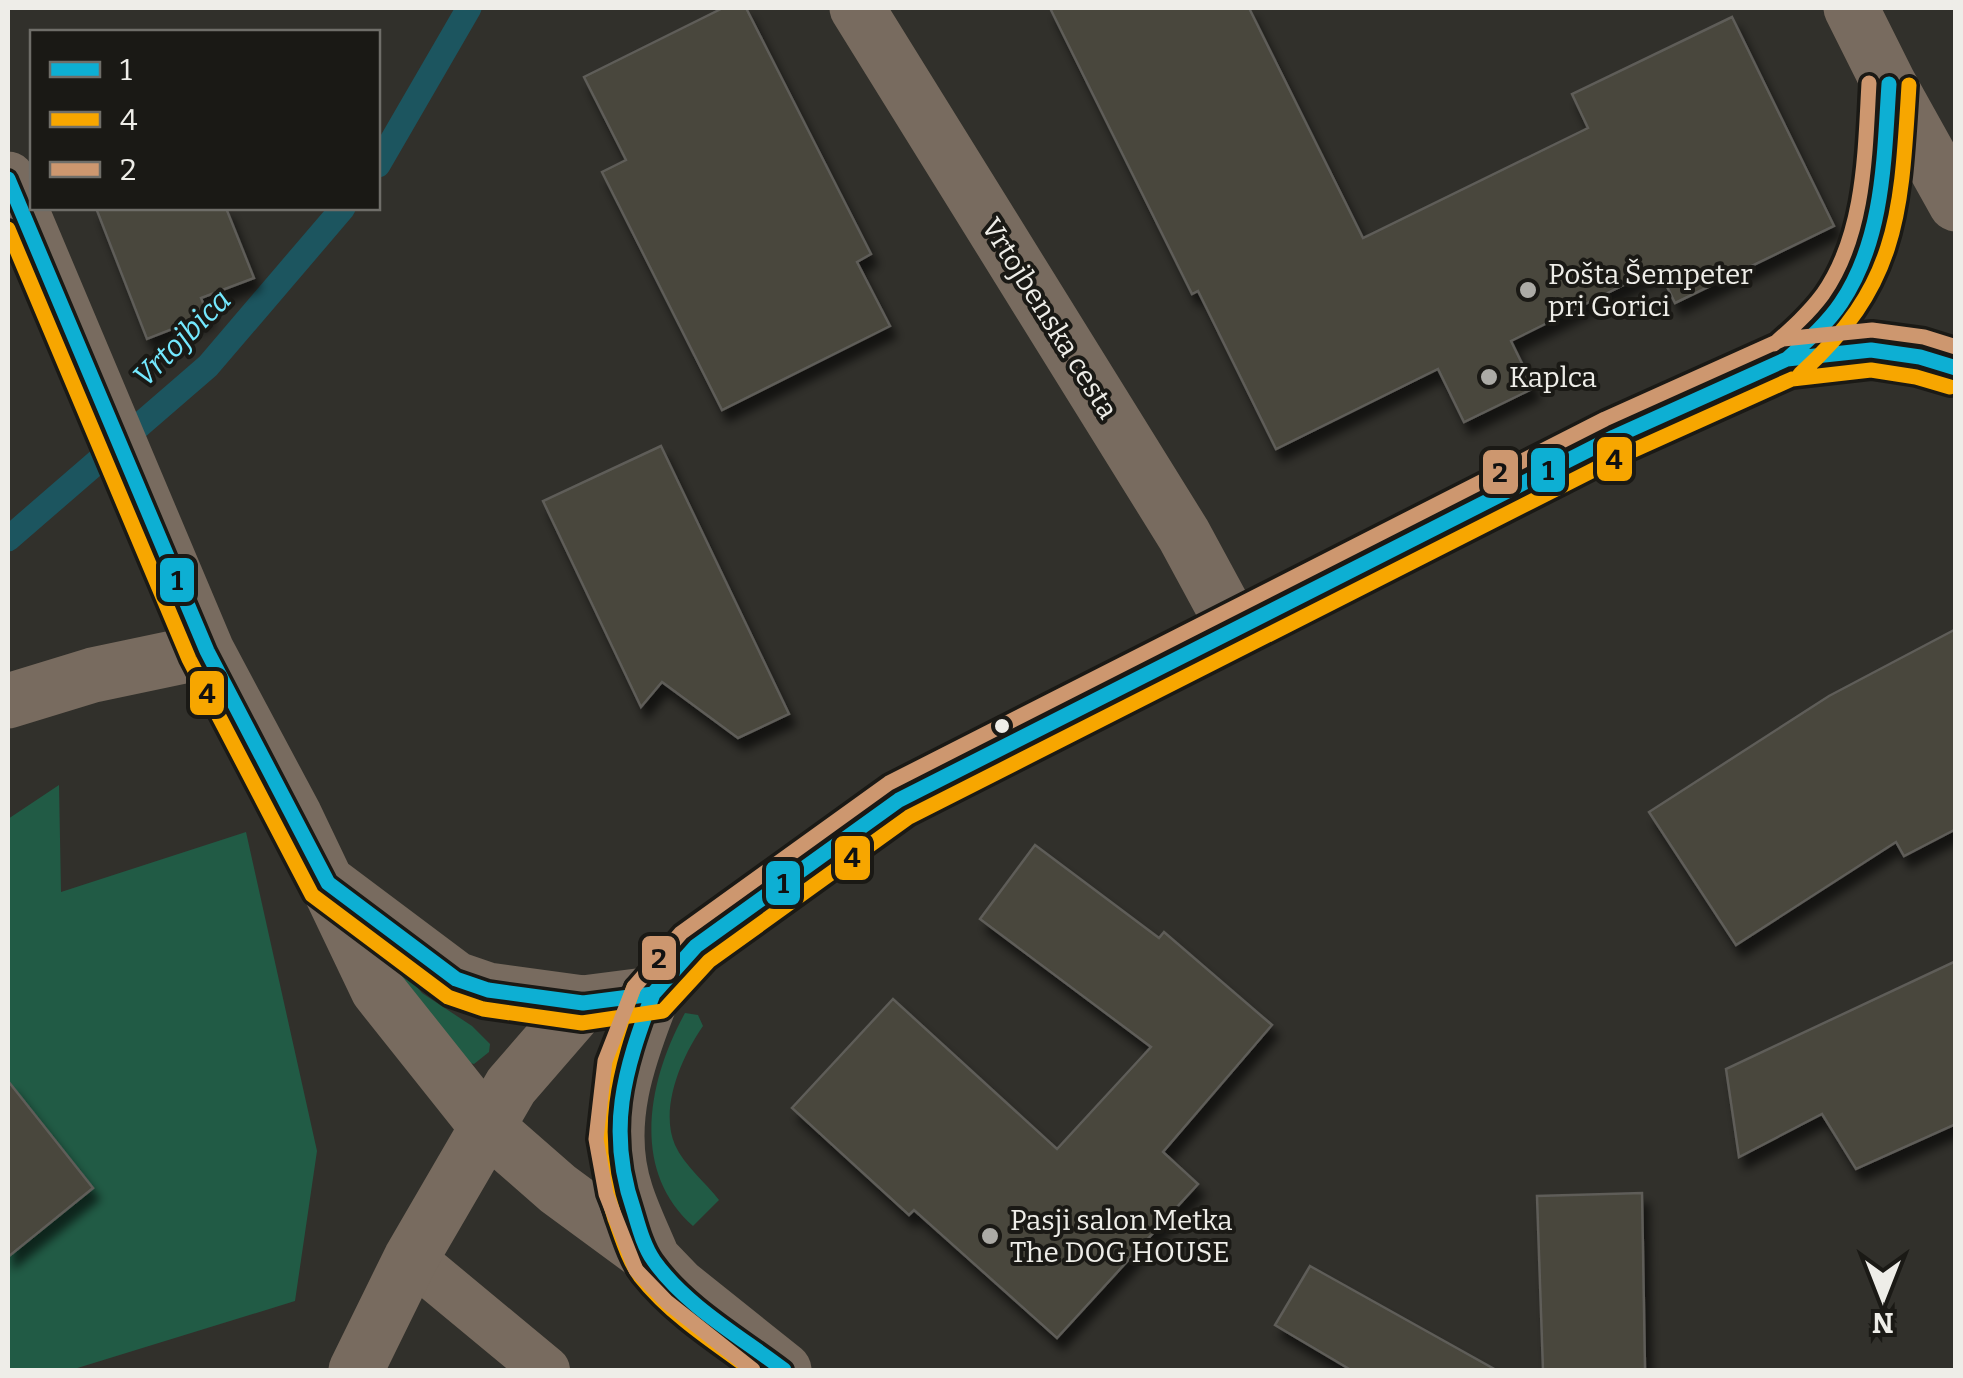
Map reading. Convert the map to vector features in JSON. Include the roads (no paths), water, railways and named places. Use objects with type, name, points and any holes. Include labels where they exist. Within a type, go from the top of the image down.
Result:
[{"type":"street","name":"Vrtojbenska cesta","points":[[857,8],[1184,535],[1236,631]]},
{"type":"street","points":[[1851,8],[1888,84],[1956,204]]},
{"type":"street","points":[[1787,360],[1823,326],[1844,299],[1863,256],[1881,188],[1888,84]]},
{"type":"street","points":[[8,179],[207,651],[328,883],[378,990],[487,1126],[558,1190],[652,1259],[679,1286],[784,1370]]},
{"type":"street","points":[[652,1259],[624,1190],[616,1136],[626,1065],[652,994],[696,946],[899,800],[1614,437],[1787,360],[1871,350],[1920,357],[1956,368]]},
{"type":"street","points":[[8,701],[93,675],[207,651]]},
{"type":"street","points":[[328,883],[456,979],[488,990],[584,1003],[652,994]]},
{"type":"street","points":[[356,1370],[410,1258],[510,1086],[584,1003]]},
{"type":"lane","points":[[410,1258],[546,1370]]},
{"type":"waterway","name":"Vrtojbica","points":[[380,162],[469,8]]},
{"type":"waterway","name":"Vrtojbica","points":[[8,539],[208,366],[341,210]]},
{"type":"place","name":"Pošta Šempeter pri Gorici","points":[[1528,290]]},
{"type":"place","name":"Kaplca","points":[[1489,377]]},
{"type":"place","name":"Pasji salon Metka The DOG HOUSE","points":[[990,1236]]}]
